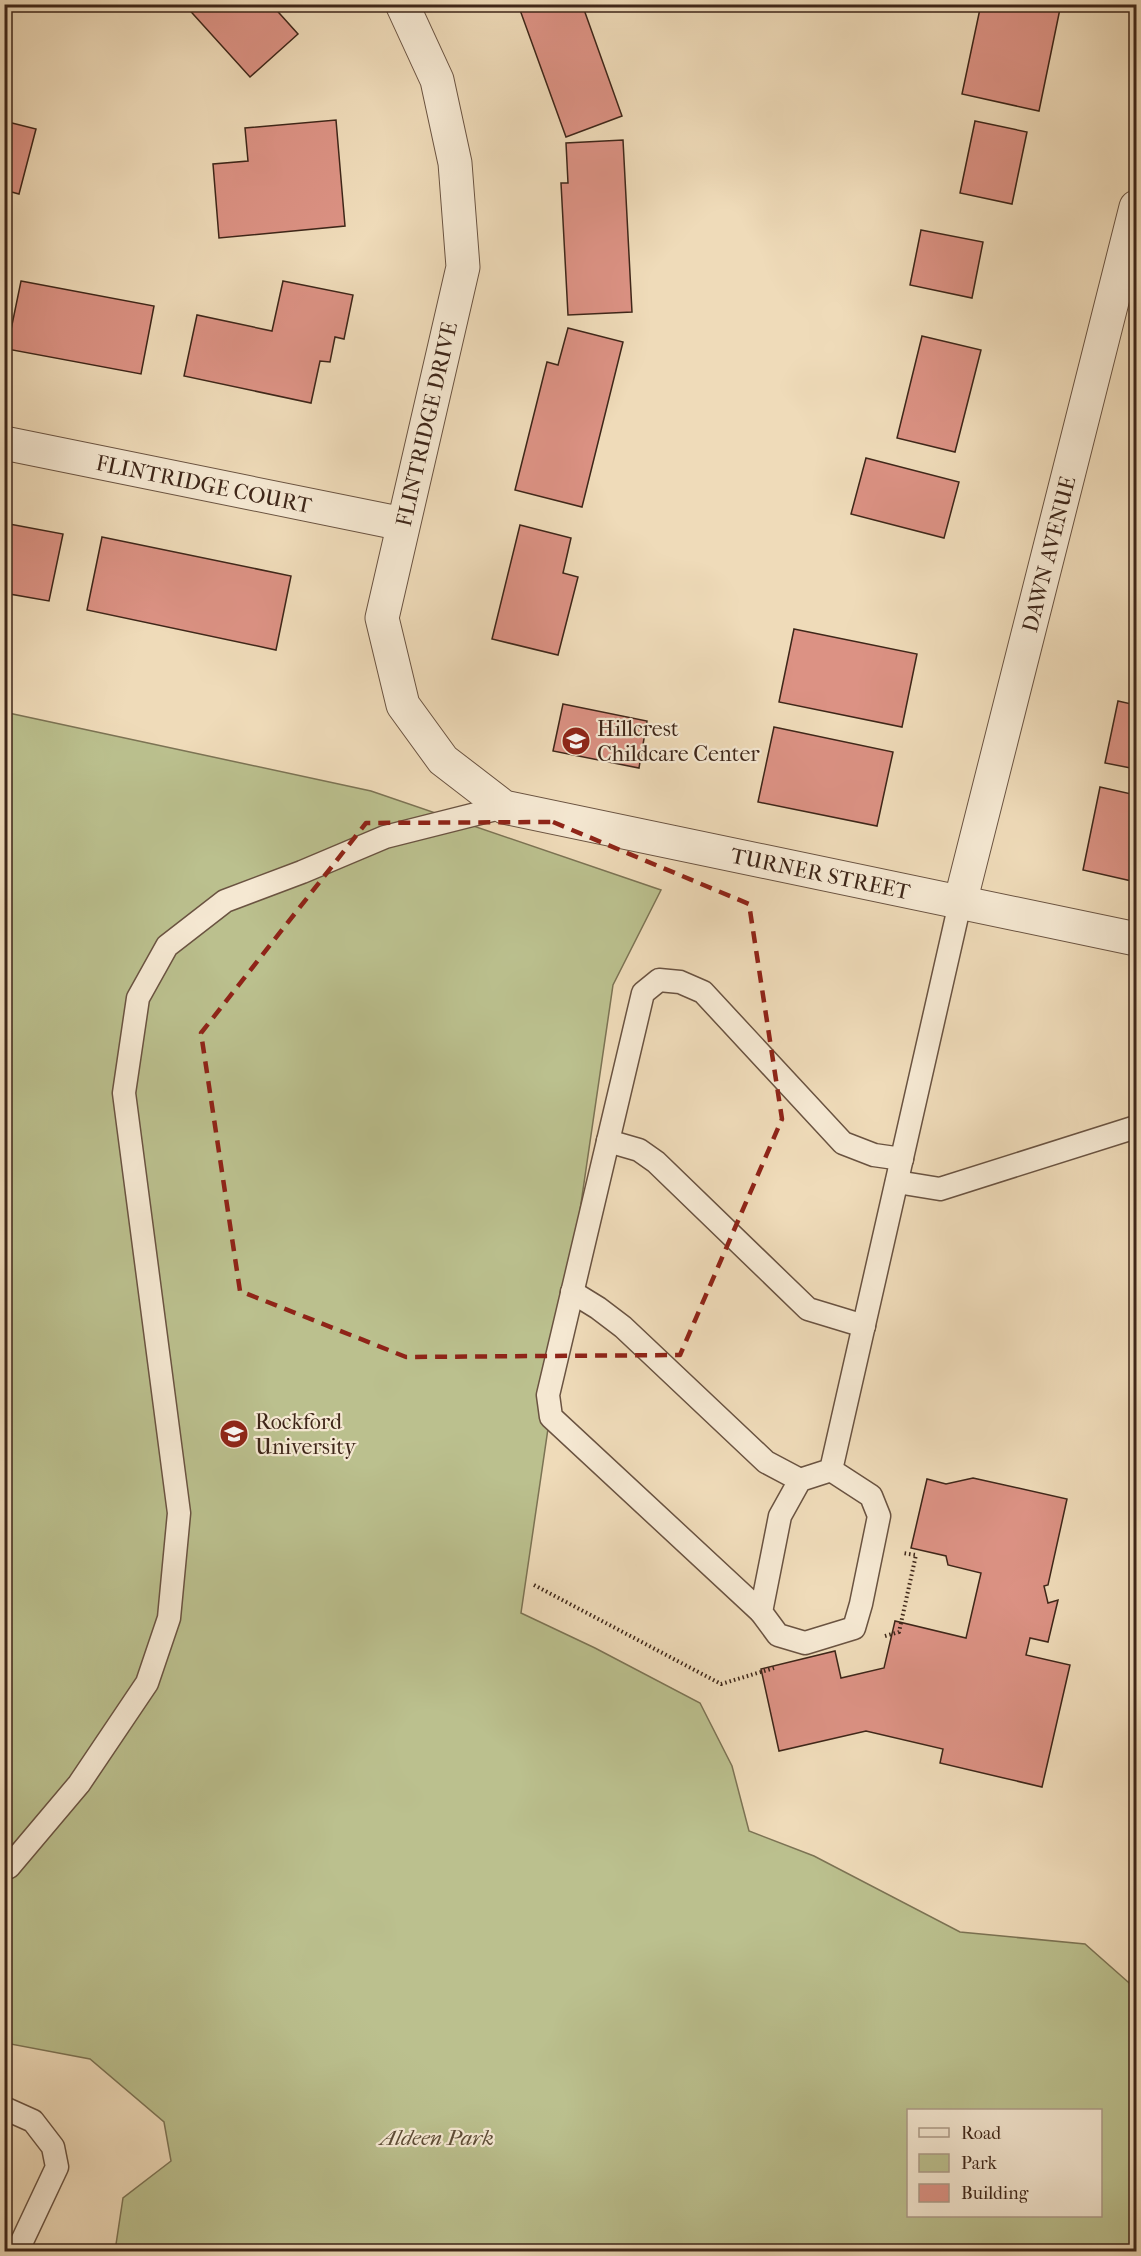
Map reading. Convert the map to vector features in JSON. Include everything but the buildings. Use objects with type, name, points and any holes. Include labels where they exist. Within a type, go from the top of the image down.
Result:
[{"type":"street","name":"FLINTRIDGE DRIVE","points":[[402,4],[437,80],[455,163],[463,267],[382,618],[403,705],[443,760],[504,807]]},
{"type":"street","name":"DAWN AVENUE","points":[[960,903],[1137,207]]},
{"type":"street","name":"FLINTRIDGE COURT","points":[[4,442],[403,524]]},
{"type":"street","name":"TURNER STREET","points":[[504,807],[1137,939]]},
{"type":"lane","points":[[4,1869],[9,1867],[79,1784],[147,1683],[170,1618],[179,1513],[124,1094],[138,998],[167,946],[225,901],[385,837],[504,807]]},
{"type":"lane","points":[[831,1470],[960,903]]},
{"type":"lane","points":[[831,1470],[871,1496],[879,1516],[854,1628],[805,1643],[778,1635],[760,1612],[551,1417],[548,1395],[643,993],[659,980],[680,982],[703,992],[843,1143],[874,1155],[902,1159]]},
{"type":"lane","points":[[897,1182],[940,1189],[1137,1127]]},
{"type":"lane","points":[[608,1141],[639,1150],[657,1162],[808,1309],[864,1326]]},
{"type":"lane","points":[[572,1292],[623,1327],[766,1462],[800,1480]]},
{"type":"lane","points":[[760,1612],[780,1516],[800,1480],[831,1470]]},
{"type":"lane","points":[[4,2108],[33,2121],[53,2147],[57,2167],[17,2252]]},
{"type":"highlighted area","points":[[553,822],[749,904],[782,1119],[680,1355],[406,1357],[240,1291],[201,1033],[366,823]]},
{"type":"green space","name":"Aldeen Park","points":[[4,712],[371,791],[661,890],[613,985],[521,1613],[595,1648],[700,1703],[732,1766],[749,1831],[814,1856],[960,1932],[1085,1944],[1136,1989],[1136,2251],[115,2251],[123,2198],[171,2161],[164,2122],[90,2059],[5,2043]]},
{"type":"place","name":"Hillcrest Childcare Center","points":[[576,741]]},
{"type":"place","name":"Rockford University","points":[[234,1434]]}]
